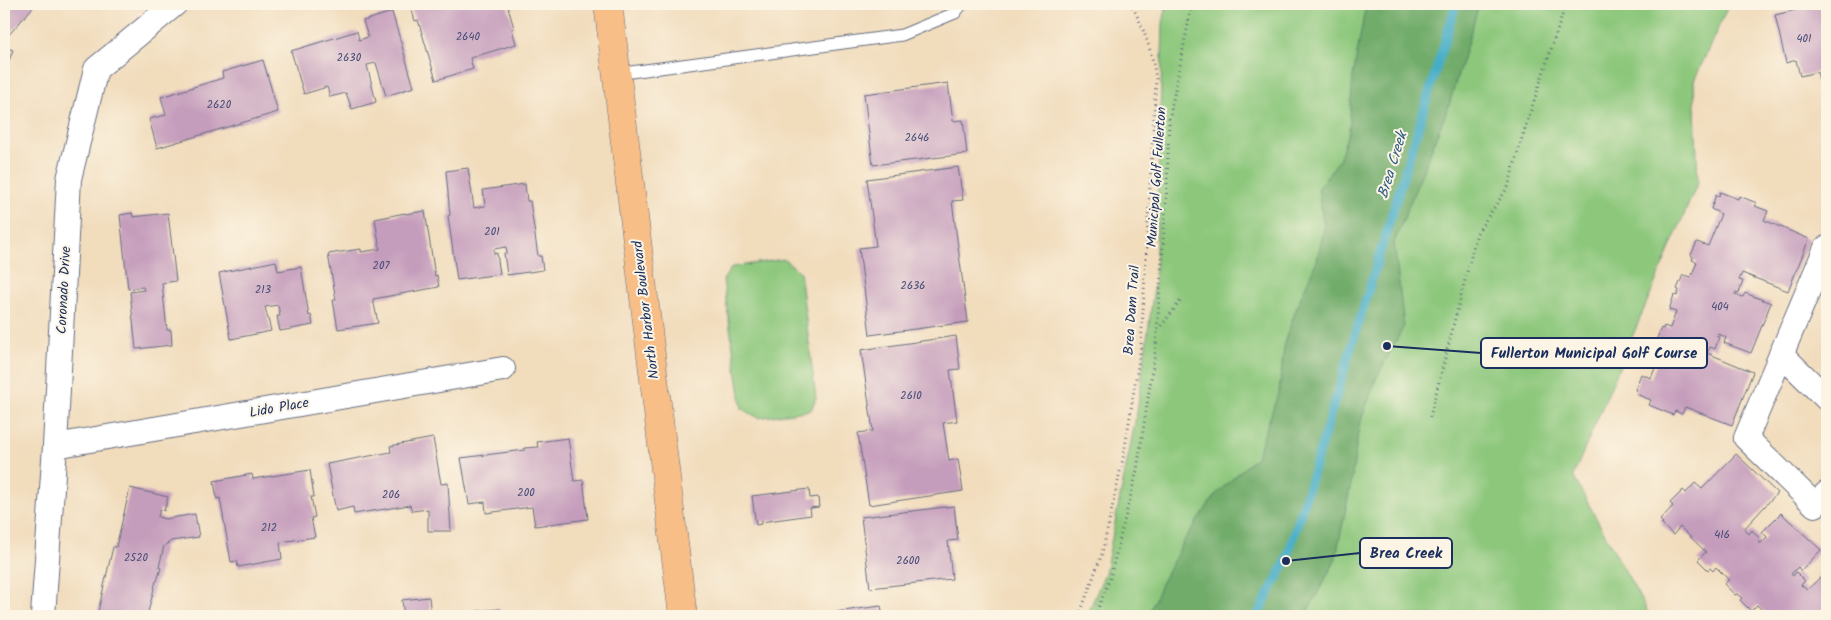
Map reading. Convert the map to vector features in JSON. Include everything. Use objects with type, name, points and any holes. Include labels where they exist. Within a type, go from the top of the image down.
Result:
[{"type":"main road","name":"North Harbor Boulevard","points":[[608,4],[684,616]]},
{"type":"street","name":"Coronado Drive","points":[[43,616],[55,446],[69,179],[96,69],[175,4]]},
{"type":"street","points":[[1823,505],[1746,438],[1826,248]]},
{"type":"street","points":[[1781,354],[1827,399]]},
{"type":"street","name":"Lido Place","points":[[55,446],[502,369]]},
{"type":"lane","points":[[616,74],[902,35],[955,13],[962,4]]},
{"type":"path","name":"Brea Dam Trail","points":[[1079,616],[1102,554],[1124,454],[1141,346],[1156,79],[1154,66],[1138,16],[1131,4]]},
{"type":"path","name":"Municipal Golf Fullerton","points":[[1095,616],[1110,578],[1137,470],[1157,332],[1167,186],[1169,120],[1192,4]]},
{"type":"path","points":[[1430,417],[1477,233],[1508,187],[1524,131],[1566,4]]},
{"type":"path","points":[[1157,332],[1182,299]]},
{"type":"green space","points":[[1167,4],[1729,4],[1694,81],[1698,182],[1573,476],[1650,616],[1087,616],[1105,573],[1137,412],[1155,280],[1163,23]]},
{"type":"green space","points":[[1366,4],[1482,4],[1477,11],[1449,105],[1394,243],[1404,326],[1376,379],[1359,426],[1351,484],[1335,561],[1305,616],[1148,616],[1161,584],[1186,537],[1216,494],[1257,456],[1279,391],[1285,340],[1317,260],[1324,228],[1318,189],[1339,160],[1349,130],[1353,76]]},
{"type":"green space","points":[[784,259],[800,272],[816,398],[811,410],[759,418],[742,409],[723,280],[732,267]]},
{"type":"building","points":[[4,4],[31,4],[34,6],[7,37],[4,34]]},
{"type":"building","points":[[410,4],[507,4],[514,28],[512,29],[516,44],[470,58],[473,69],[436,80],[418,20],[415,21]]},
{"type":"building","points":[[1827,4],[1827,112],[1817,72],[1800,76],[1796,60],[1786,63],[1775,15]]},
{"type":"building","points":[[392,12],[414,87],[386,96],[376,63],[367,65],[376,102],[352,109],[346,93],[330,97],[327,87],[304,94],[291,51],[357,31],[359,40],[368,37],[363,21]]},
{"type":"building","points":[[4,47],[13,50],[4,74]]},
{"type":"building","points":[[263,60],[278,112],[157,148],[149,119],[166,115],[161,97],[223,78],[222,72]]},
{"type":"building","points":[[948,83],[953,121],[963,120],[967,154],[873,165],[864,94]]},
{"type":"building","points":[[958,167],[963,200],[952,201],[968,322],[870,335],[859,248],[876,246],[867,179]]},
{"type":"building","points":[[468,168],[474,208],[485,206],[483,190],[525,184],[527,201],[530,201],[538,256],[541,256],[543,270],[507,275],[504,253],[507,253],[506,247],[494,249],[494,254],[497,253],[500,274],[457,280],[448,216],[450,215],[446,171]]},
{"type":"building","points":[[1720,192],[1738,199],[1739,196],[1757,203],[1755,206],[1768,211],[1764,220],[1809,239],[1788,291],[1742,273],[1739,280],[1743,281],[1739,293],[1736,292],[1735,294],[1743,297],[1745,293],[1771,303],[1751,353],[1724,343],[1726,337],[1718,334],[1716,336],[1719,337],[1715,349],[1710,347],[1707,353],[1753,372],[1732,425],[1685,407],[1682,414],[1675,411],[1673,415],[1649,405],[1651,400],[1636,394],[1637,390],[1635,390],[1641,374],[1651,378],[1664,346],[1655,343],[1661,328],[1663,329],[1664,326],[1670,328],[1676,312],[1669,310],[1674,295],[1677,296],[1679,290],[1677,289],[1683,275],[1691,277],[1697,262],[1692,260],[1693,257],[1691,255],[1697,242],[1708,246],[1721,214],[1711,209],[1716,195],[1719,196]]},
{"type":"building","points":[[425,211],[435,276],[437,275],[439,287],[373,299],[378,323],[338,329],[333,300],[336,300],[328,254],[361,249],[361,252],[380,249],[375,219]]},
{"type":"building","points":[[132,213],[133,217],[168,213],[176,281],[162,283],[167,330],[171,330],[172,345],[136,349],[130,292],[144,290],[143,287],[128,289],[120,215]]},
{"type":"building","points":[[276,261],[278,271],[301,267],[309,316],[311,315],[313,325],[280,331],[277,316],[280,316],[278,305],[265,307],[271,331],[231,339],[219,273]]},
{"type":"building","points":[[956,336],[960,369],[950,370],[957,421],[943,423],[949,461],[958,459],[963,491],[869,505],[858,433],[873,431],[861,350]]},
{"type":"building","points":[[433,438],[441,484],[448,483],[451,531],[428,531],[428,509],[412,511],[410,505],[354,514],[353,507],[336,511],[327,464],[391,452],[390,446]]},
{"type":"building","points":[[568,438],[574,481],[583,480],[588,519],[535,526],[532,507],[486,513],[485,502],[469,504],[461,458],[525,450],[524,448],[538,447],[537,442]]},
{"type":"building","points":[[1736,454],[1777,493],[1744,529],[1749,534],[1752,530],[1760,539],[1758,542],[1760,544],[1767,537],[1762,532],[1781,513],[1821,550],[1801,571],[1798,567],[1791,574],[1793,576],[1796,572],[1805,581],[1801,585],[1807,590],[1827,571],[1827,616],[1769,616],[1757,605],[1751,611],[1740,600],[1742,598],[1737,594],[1735,595],[1724,584],[1729,580],[1716,567],[1713,571],[1710,568],[1708,570],[1698,560],[1706,552],[1680,527],[1673,535],[1661,524],[1663,523],[1660,520],[1673,506],[1670,503],[1683,490],[1686,493],[1695,483],[1702,489]]},
{"type":"building","points":[[310,470],[314,497],[311,497],[315,517],[311,518],[315,537],[280,542],[282,559],[238,567],[237,561],[231,562],[220,498],[217,499],[214,481],[252,474],[253,479]]},
{"type":"building","points":[[130,488],[168,497],[164,511],[160,509],[158,517],[165,519],[195,514],[199,537],[171,541],[164,546],[159,567],[161,568],[147,616],[97,616],[113,547],[116,547]]},
{"type":"building","points":[[809,489],[810,498],[818,497],[819,507],[810,508],[811,515],[761,522],[761,524],[756,525],[752,496]]},
{"type":"building","points":[[954,506],[958,540],[948,541],[952,579],[870,588],[861,517]]},
{"type":"building","points":[[429,597],[431,616],[404,616],[402,600]]},
{"type":"building","points":[[881,606],[883,616],[812,616],[812,615]]},
{"type":"building","points":[[500,609],[501,616],[476,616],[476,611]]},
{"type":"waterway","name":"Brea Creek","points":[[1257,616],[1286,561],[1456,4]]},
{"type":"place","name":"Fullerton Municipal Golf Course","points":[[1387,346]]},
{"type":"place","name":"Brea Creek","points":[[1286,561]]}]
